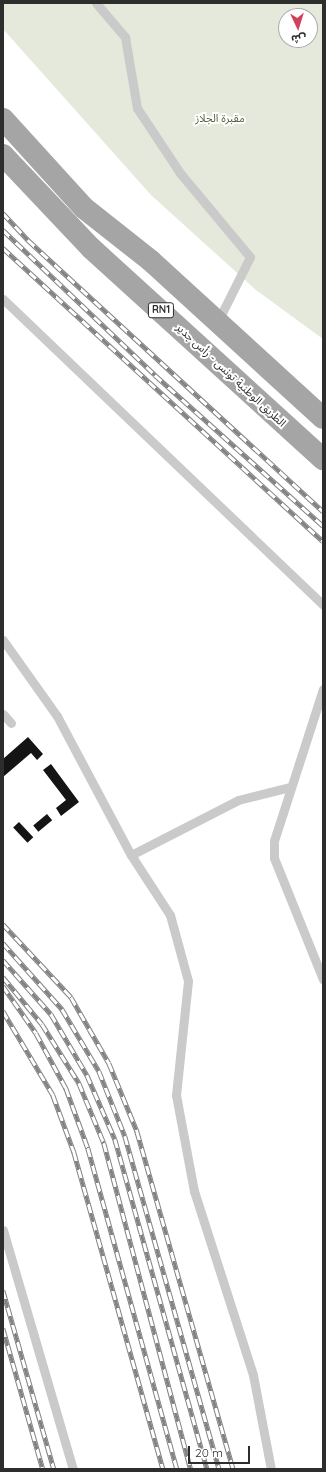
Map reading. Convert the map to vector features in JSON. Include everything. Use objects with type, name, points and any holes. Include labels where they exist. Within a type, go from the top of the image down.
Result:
[{"type":"main road","name":"RN1","points":[[3,119],[84,208],[152,261],[323,418]]},
{"type":"main road","name":"الطريق الوطنية تونس - رأس جدير","points":[[3,155],[91,248],[323,459]]},
{"type":"lane","points":[[96,3],[125,37],[137,108],[180,173],[250,257],[218,321]]},
{"type":"lane","points":[[3,298],[323,605]]},
{"type":"lane","points":[[3,640],[20,659],[57,716],[131,855],[170,915],[188,981],[176,1095],[194,1191],[253,1375],[271,1469]]},
{"type":"lane","points":[[323,689],[290,786],[274,841],[274,858],[323,979]]},
{"type":"lane","points":[[3,714],[11,723]]},
{"type":"lane","points":[[131,855],[238,800],[290,786]]},
{"type":"lane","points":[[3,1230],[73,1469]]},
{"type":"green space","name":"مقبرة الجلاز","points":[[3,3],[323,3],[323,339],[256,290],[151,195],[3,29]]},
{"type":"building","points":[[28,737],[43,754],[37,760],[31,753],[3,777],[3,759]]},
{"type":"building","points":[[51,764],[79,802],[61,816],[56,808],[66,800],[43,770]]},
{"type":"building","points":[[47,814],[52,820],[38,832],[33,826]]},
{"type":"building","points":[[19,822],[33,837],[27,843],[13,827]]},
{"type":"railway","points":[[3,213],[28,240],[323,511]]},
{"type":"railway","points":[[3,230],[155,375],[323,526]]},
{"type":"railway","points":[[3,248],[323,541]]},
{"type":"railway","points":[[3,924],[71,997],[109,1063],[137,1131],[233,1469]]},
{"type":"railway","points":[[3,943],[62,1009],[99,1071],[125,1136],[219,1469]]},
{"type":"railway","points":[[3,960],[51,1014],[87,1075],[115,1139],[207,1469]]},
{"type":"railway","points":[[3,977],[42,1024],[79,1083],[104,1143],[191,1469]]},
{"type":"railway","points":[[3,986],[36,1033],[66,1088],[88,1148],[177,1469]]},
{"type":"railway","points":[[3,1011],[53,1095],[74,1152],[163,1469]]},
{"type":"railway","points":[[3,1290],[54,1469]]},
{"type":"railway","points":[[3,1328],[43,1469]]}]
